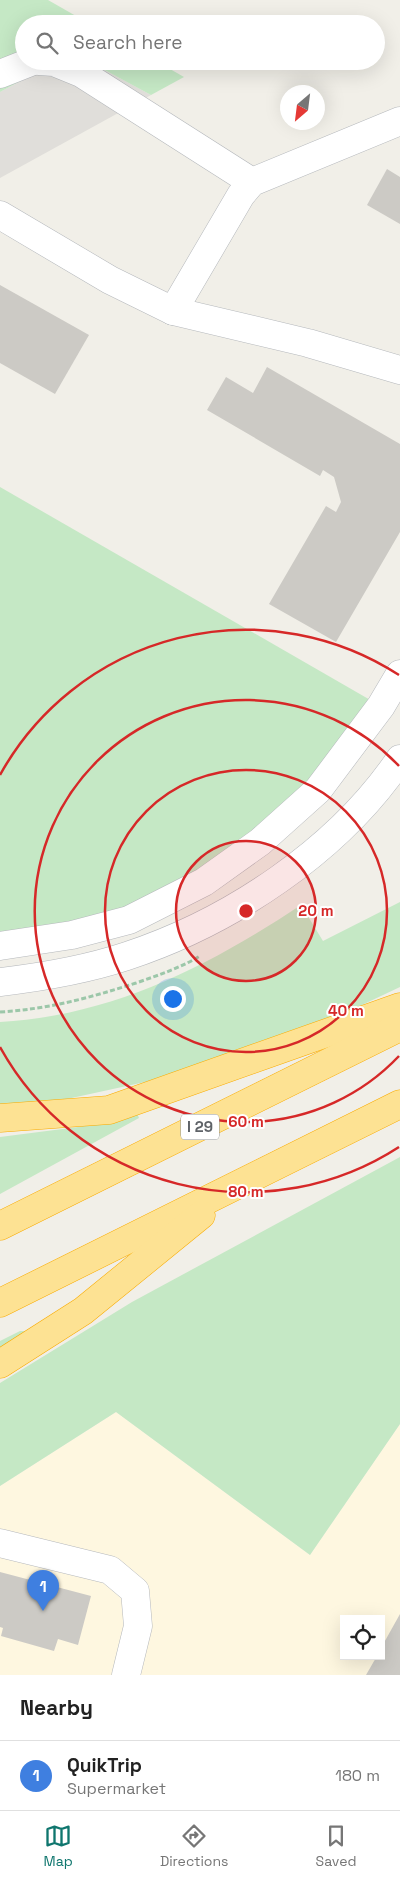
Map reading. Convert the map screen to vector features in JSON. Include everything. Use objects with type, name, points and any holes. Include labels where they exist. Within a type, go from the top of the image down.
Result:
[{"type":"highway","points":[[0,1118],[109,1110],[400,1007]]},
{"type":"highway","name":"I 29","points":[[0,1226],[400,1027]]},
{"type":"highway","points":[[0,1303],[400,1104]]},
{"type":"highway","points":[[0,1364],[83,1311],[242,1182]]},
{"type":"street","points":[[0,74],[15,68]]},
{"type":"street","points":[[74,70],[252,182]]},
{"type":"street","points":[[173,311],[241,195],[252,182],[400,121]]},
{"type":"street","points":[[0,215],[110,280],[173,311],[308,343],[400,370]]},
{"type":"street","points":[[0,946],[72,935],[129,920],[204,882],[260,842],[318,790],[381,706],[400,674]]},
{"type":"street","points":[[0,982],[44,977],[126,957],[174,939],[218,917],[263,889],[331,837],[380,785],[400,759]]},
{"type":"street","points":[[0,1543],[110,1570],[135,1591],[138,1626],[126,1675]]},
{"type":"shaded area","points":[[41,70],[105,70],[151,95],[0,178],[0,92]]},
{"type":"shaded area","points":[[116,1412],[310,1555],[400,1424],[400,1675],[0,1675],[0,1486]]},
{"type":"green space","points":[[0,0],[48,0],[74,15],[15,15],[15,70],[41,70],[0,92]]},
{"type":"green space","points":[[105,70],[172,70],[184,77],[151,95]]},
{"type":"green space","points":[[0,487],[372,701],[350,737],[281,813],[211,865],[129,909],[0,937]]},
{"type":"green space","points":[[400,902],[400,987],[345,1013],[168,1077],[67,1099],[0,1107],[0,1022],[41,1018],[81,1010],[158,984],[231,948],[301,905],[323,941]]},
{"type":"green space","points":[[137,1113],[139,1118],[0,1194],[0,1137],[78,1127]]},
{"type":"green space","points":[[400,1157],[400,1424],[310,1555],[116,1412],[0,1486],[0,1383],[132,1302]]},
{"type":"green space","points":[[20,1331],[28,1331],[0,1350],[0,1341]]},
{"type":"building","points":[[387,169],[400,177],[400,224],[367,205]]},
{"type":"building","points":[[0,285],[89,335],[55,394],[0,363]]},
{"type":"building","points":[[267,367],[400,444],[400,532],[336,642],[269,604],[326,506],[336,512],[341,502],[334,477],[323,470],[320,476],[207,410],[226,377],[253,393]]},
{"type":"building","points":[[0,1572],[91,1596],[78,1645],[58,1639],[54,1651],[1,1636],[3,1628],[0,1627]]},
{"type":"building","points":[[400,1614],[400,1675],[366,1675],[375,1660],[385,1660],[385,1641]]},
{"type":"place","name":"QuikTrip","points":[[43,1611]]}]
